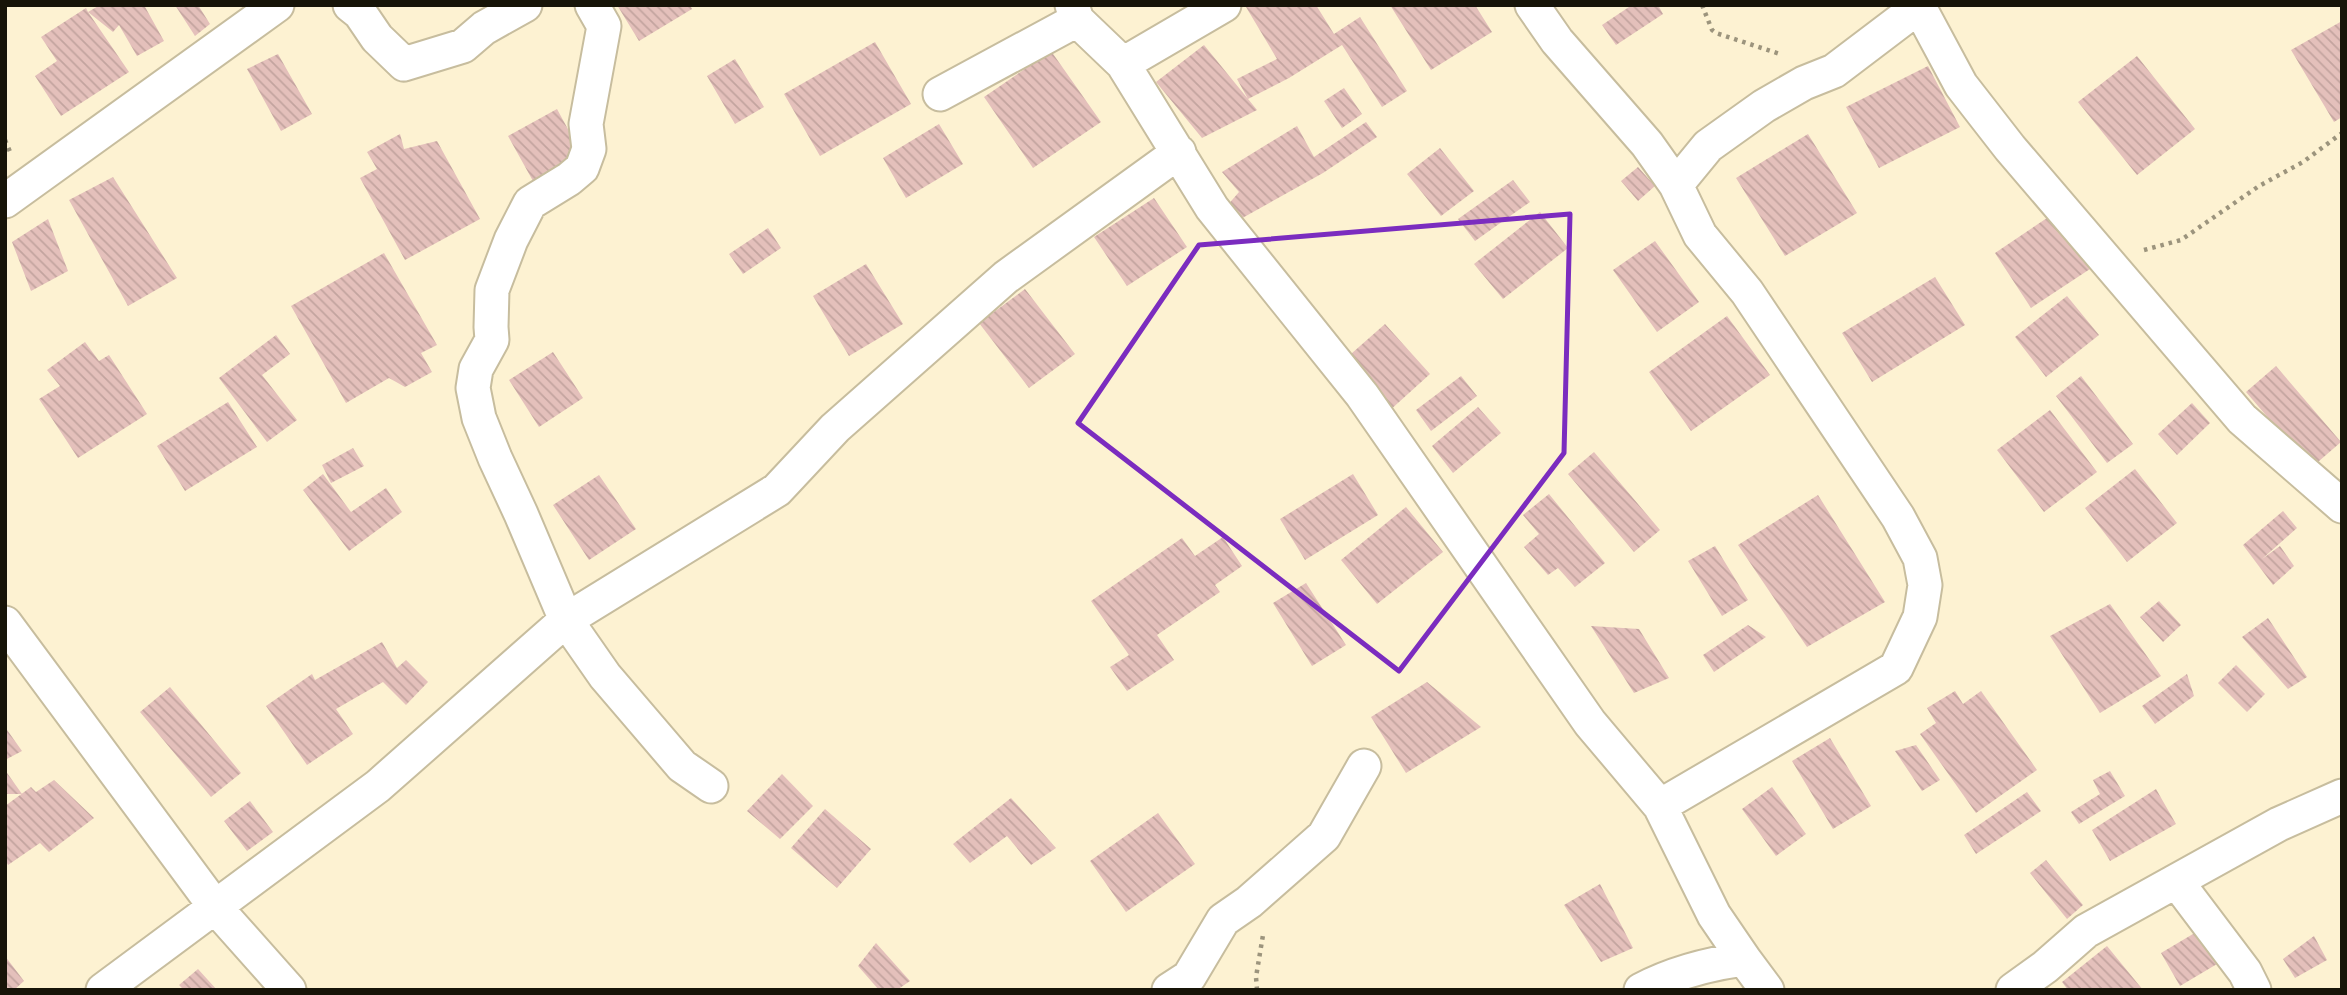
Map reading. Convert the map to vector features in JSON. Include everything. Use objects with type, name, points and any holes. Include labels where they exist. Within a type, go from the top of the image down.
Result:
[{"type":"street","points":[[5,201],[277,5]]},
{"type":"street","points":[[350,5],[360,13],[377,38],[404,64],[463,46],[484,28],[525,5]]},
{"type":"street","points":[[592,5],[604,26],[586,124],[589,149],[582,168],[530,203],[511,240],[492,290],[492,340],[476,369],[474,388],[479,418],[566,620],[605,676],[682,766],[711,786]]},
{"type":"street","points":[[1123,64],[1224,5]]},
{"type":"street","points":[[1532,5],[1557,41],[1647,144],[1676,185],[1700,235],[1747,292],[1898,517],[1920,558],[1925,584],[1920,617],[1896,668],[1660,806]]},
{"type":"street","points":[[1676,185],[1708,146],[1764,106],[1804,83],[1834,71],[1919,6],[1961,85],[2010,148],[2242,419],[2342,506]]},
{"type":"street","points":[[940,94],[1074,13],[1123,64],[1212,208],[1362,395],[1590,723],[1660,806],[1714,915],[1767,990]]},
{"type":"street","points":[[103,990],[378,786],[566,620],[777,490],[835,428],[1006,277],[1179,152]]},
{"type":"street","points":[[5,623],[216,908],[289,990]]},
{"type":"street","points":[[1169,990],[1189,977],[1223,920],[1249,902],[1324,836],[1364,766]]},
{"type":"street","points":[[2013,990],[2045,967],[2086,931],[2279,824],[2342,796]]},
{"type":"street","points":[[2177,882],[2245,972],[2254,990]]},
{"type":"street","points":[[1641,990],[1665,978],[1721,962],[1744,960]]},
{"type":"path","points":[[1702,5],[1712,30],[1720,35],[1834,71]]},
{"type":"path","points":[[2105,259],[2181,240],[2259,186],[2303,162],[2342,133]]},
{"type":"highlighted area","points":[[1570,214],[1564,453],[1399,671],[1078,423],[1199,245]]},
{"type":"building","points":[[100,5],[144,5],[164,41],[137,56],[119,25],[113,32],[88,12]]},
{"type":"building","points":[[175,5],[198,5],[210,24],[195,36]]},
{"type":"building","points":[[617,5],[690,5],[692,9],[639,41]]},
{"type":"building","points":[[1316,5],[1334,34],[1360,17],[1407,91],[1382,107],[1342,45],[1289,78],[1248,99],[1237,79],[1277,59],[1246,7]]},
{"type":"building","points":[[1390,5],[1475,5],[1492,32],[1431,70]]},
{"type":"building","points":[[1632,5],[1658,5],[1663,14],[1616,45],[1602,25]]},
{"type":"building","points":[[86,8],[129,72],[61,116],[35,76],[57,61],[41,37]]},
{"type":"building","points":[[2342,21],[2342,117],[2334,122],[2291,50]]},
{"type":"building","points":[[875,42],[911,104],[820,156],[784,94]]},
{"type":"building","points":[[1204,45],[1257,110],[1202,138],[1156,82]]},
{"type":"building","points":[[1051,51],[1101,122],[1033,168],[984,97]]},
{"type":"building","points":[[278,54],[312,114],[281,131],[247,69]]},
{"type":"building","points":[[2137,56],[2195,129],[2137,175],[2078,102]]},
{"type":"building","points":[[735,59],[764,107],[735,124],[707,76]]},
{"type":"building","points":[[1928,66],[1960,127],[1879,168],[1846,107]]},
{"type":"building","points":[[1344,88],[1362,114],[1342,128],[1324,101]]},
{"type":"building","points":[[557,109],[582,155],[533,181],[508,136]]},
{"type":"building","points":[[1366,122],[1377,137],[1323,173],[1237,221],[1226,207],[1239,192],[1222,172],[1297,126],[1314,157]]},
{"type":"building","points":[[939,124],[963,164],[906,198],[883,158]]},
{"type":"building","points":[[400,134],[404,149],[437,141],[480,219],[405,260],[360,178],[377,169],[367,152]]},
{"type":"building","points":[[1808,134],[1857,213],[1785,256],[1736,178]]},
{"type":"building","points":[[1440,148],[1474,191],[1441,216],[1407,174]]},
{"type":"building","points":[[1638,167],[1655,186],[1638,201],[1621,181]]},
{"type":"building","points":[[113,177],[177,278],[128,306],[69,200]]},
{"type":"building","points":[[1513,180],[1530,202],[1475,241],[1458,219]]},
{"type":"building","points":[[1154,198],[1187,247],[1127,286],[1094,237]]},
{"type":"building","points":[[1540,212],[1568,248],[1503,299],[1474,264]]},
{"type":"building","points":[[2053,214],[2090,269],[2031,308],[1995,253]]},
{"type":"building","points":[[48,219],[68,271],[31,291],[12,242]]},
{"type":"building","points":[[768,228],[781,248],[743,274],[729,254]]},
{"type":"building","points":[[1655,241],[1699,302],[1657,332],[1613,270]]},
{"type":"building","points":[[384,253],[437,345],[421,353],[432,372],[405,387],[389,378],[346,403],[291,306]]},
{"type":"building","points":[[866,264],[903,324],[849,356],[813,296]]},
{"type":"building","points":[[1935,277],[1965,325],[1872,382],[1842,333]]},
{"type":"building","points":[[1025,289],[1075,354],[1029,388],[979,323]]},
{"type":"building","points":[[2067,296],[2099,335],[2046,377],[2015,337]]},
{"type":"building","points":[[1727,316],[1770,375],[1691,431],[1649,372]]},
{"type":"building","points":[[1385,324],[1430,374],[1388,412],[1343,361]]},
{"type":"building","points":[[276,335],[290,354],[262,375],[297,420],[267,442],[219,378]]},
{"type":"building","points":[[85,342],[99,361],[109,355],[147,414],[78,458],[39,399],[60,386],[47,370]]},
{"type":"building","points":[[553,352],[583,398],[539,427],[509,380]]},
{"type":"building","points":[[2276,366],[2341,442],[2311,468],[2246,392]]},
{"type":"building","points":[[1461,376],[1477,396],[1431,431],[1416,410]]},
{"type":"building","points":[[2081,376],[2133,444],[2107,463],[2056,396]]},
{"type":"building","points":[[228,402],[257,447],[185,491],[157,446]]},
{"type":"building","points":[[2192,403],[2210,423],[2177,455],[2158,434]]},
{"type":"building","points":[[1478,407],[1501,433],[1453,473],[1432,446]]},
{"type":"building","points":[[2050,410],[2097,472],[2044,512],[1997,450]]},
{"type":"building","points":[[353,448],[364,466],[331,483],[322,465]]},
{"type":"building","points":[[1594,452],[1660,530],[1634,552],[1568,474]]},
{"type":"building","points":[[2135,469],[2177,523],[2127,562],[2085,508]]},
{"type":"building","points":[[323,474],[351,512],[386,488],[402,512],[349,551],[303,490]]},
{"type":"building","points":[[1353,474],[1378,515],[1305,560],[1280,519]]},
{"type":"building","points":[[599,475],[636,529],[589,560],[553,505]]},
{"type":"building","points":[[1549,494],[1605,563],[1575,587],[1558,568],[1548,575],[1524,547],[1539,534],[1523,515]]},
{"type":"building","points":[[1818,495],[1885,602],[1807,647],[1738,545]]},
{"type":"building","points":[[1406,507],[1443,552],[1377,604],[1341,560]]},
{"type":"building","points":[[2283,511],[2297,528],[2262,559],[2280,546],[2294,566],[2273,585],[2243,545]]},
{"type":"building","points":[[1223,537],[1242,566],[1215,585],[1220,592],[1157,635],[1174,660],[1127,691],[1110,667],[1129,655],[1091,601],[1182,538],[1195,556]]},
{"type":"building","points":[[1715,546],[1748,600],[1722,616],[1688,561]]},
{"type":"building","points":[[1306,583],[1346,645],[1312,666],[1273,603]]},
{"type":"building","points":[[2159,601],[2181,625],[2163,642],[2140,617]]},
{"type":"building","points":[[2110,604],[2161,676],[2100,713],[2050,636]]},
{"type":"building","points":[[2268,618],[2307,677],[2288,689],[2242,637]]},
{"type":"building","points":[[1748,625],[1766,637],[1714,672],[1703,655]]},
{"type":"building","points":[[1591,626],[1639,629],[1669,678],[1634,693]]},
{"type":"building","points":[[382,642],[397,668],[406,660],[428,682],[406,705],[383,682],[336,709],[353,734],[307,765],[266,706],[312,674],[315,680]]},
{"type":"building","points":[[2236,665],[2265,694],[2247,712],[2218,683]]},
{"type":"building","points":[[2187,674],[2194,696],[2155,724],[2142,706]]},
{"type":"building","points":[[1427,682],[1481,727],[1406,773],[1371,717]]},
{"type":"building","points":[[170,687],[241,773],[211,797],[140,712]]},
{"type":"building","points":[[1955,691],[1963,704],[1981,691],[2037,770],[1976,813],[1920,734],[1936,723],[1927,708]]},
{"type":"building","points":[[5,727],[22,751],[5,760]]},
{"type":"building","points":[[1830,738],[1871,806],[1833,829],[1792,761]]},
{"type":"building","points":[[1916,745],[1940,780],[1922,791],[1895,751]]},
{"type":"building","points":[[5,770],[22,794],[5,794]]},
{"type":"building","points":[[2110,771],[2125,796],[2079,824],[2071,812],[2100,794],[2093,780]]},
{"type":"building","points":[[782,774],[813,806],[780,839],[747,811]]},
{"type":"building","points":[[54,780],[94,818],[49,852],[40,843],[8,865],[5,859],[5,806],[31,787],[36,792]]},
{"type":"building","points":[[1772,787],[1806,834],[1776,856],[1742,809]]},
{"type":"building","points":[[2156,789],[2176,824],[2110,861],[2092,830]]},
{"type":"building","points":[[2027,792],[2041,811],[1976,854],[1964,835]]},
{"type":"building","points":[[1011,798],[1056,848],[1031,865],[1007,836],[970,863],[953,844]]},
{"type":"building","points":[[250,801],[273,832],[247,851],[224,821]]},
{"type":"building","points":[[825,809],[871,849],[837,888],[791,848]]},
{"type":"building","points":[[1158,813],[1195,864],[1126,912],[1090,861]]},
{"type":"building","points":[[2046,860],[2083,905],[2067,919],[2030,873]]},
{"type":"building","points":[[1600,884],[1633,948],[1601,962],[1564,905]]},
{"type":"building","points":[[2198,931],[2217,964],[2180,986],[2161,953]]},
{"type":"building","points":[[2314,936],[2327,960],[2295,978],[2283,959]]},
{"type":"building","points":[[876,943],[910,981],[897,990],[879,990],[858,966]]},
{"type":"building","points":[[2107,946],[2143,990],[2068,990],[2062,982]]},
{"type":"building","points":[[5,956],[24,981],[14,990],[5,990]]},
{"type":"building","points":[[198,969],[217,990],[184,990],[179,985]]}]
